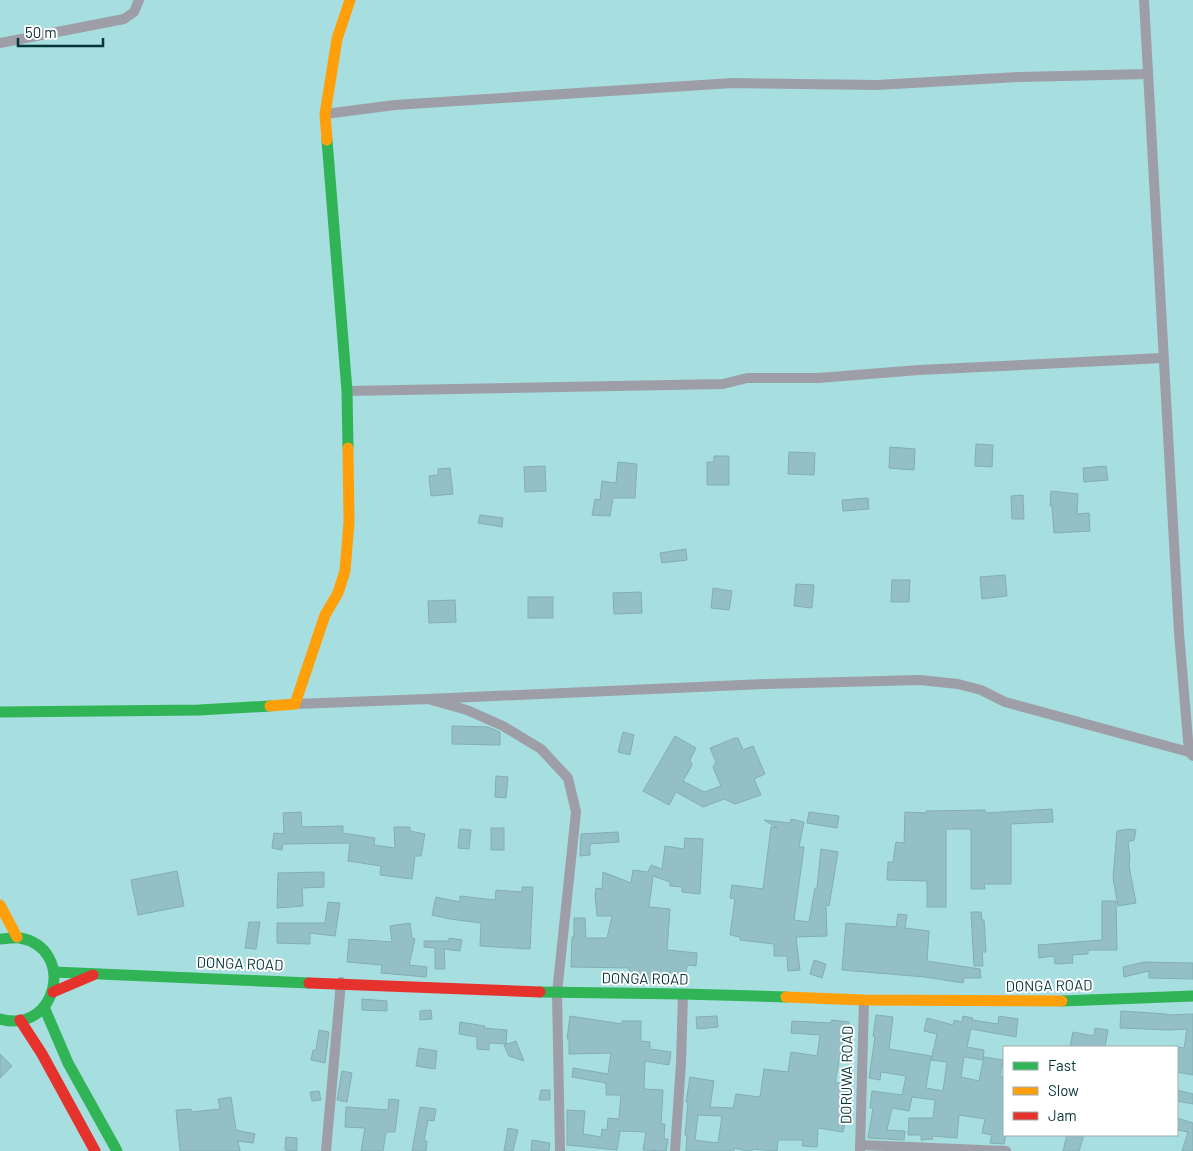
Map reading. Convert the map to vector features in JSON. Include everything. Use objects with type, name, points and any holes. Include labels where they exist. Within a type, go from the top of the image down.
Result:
[{"type":"street","points":[[0,44],[124,19],[134,12],[139,0]]},
{"type":"street","points":[[295,704],[325,615],[338,593],[345,571],[350,522],[347,391],[325,114],[337,39],[350,0]]},
{"type":"street","points":[[0,712],[199,710],[295,704],[766,684],[920,680],[958,684],[981,690],[1006,702],[1191,754],[1179,633],[1144,0]]},
{"type":"street","points":[[325,114],[395,105],[732,83],[877,85],[1020,77],[1147,74]]},
{"type":"street","points":[[347,391],[722,384],[747,378],[818,378],[929,369],[1163,358]]},
{"type":"street","points":[[428,699],[466,710],[503,726],[541,749],[568,778],[576,812],[556,993],[560,1151]]},
{"type":"street","points":[[0,906],[17,937]]},
{"type":"street","points":[[0,939],[17,937],[37,945],[51,961],[55,982],[53,992],[44,1007],[29,1018],[1,1020]]},
{"type":"street","name":"DONGA ROAD","points":[[54,972],[341,982],[556,993],[683,994],[864,1000],[1033,1002],[1193,996]]},
{"type":"street","points":[[53,992],[96,974]]},
{"type":"street","points":[[326,1151],[341,982]]},
{"type":"street","points":[[675,1151],[683,994]]},
{"type":"street","name":"DORUWA ROAD","points":[[860,1148],[864,1000]]},
{"type":"street","points":[[44,1007],[52,1030],[71,1070],[117,1151]]},
{"type":"street","points":[[20,1020],[42,1054],[95,1151]]},
{"type":"street","points":[[860,1148],[1006,1151]]},
{"type":"building","points":[[976,444],[993,445],[992,467],[975,466]]},
{"type":"building","points":[[890,447],[915,449],[914,470],[889,468]]},
{"type":"building","points":[[789,452],[815,453],[814,475],[788,474]]},
{"type":"building","points":[[714,456],[729,456],[729,485],[707,485],[707,462],[714,462]]},
{"type":"building","points":[[618,462],[637,464],[635,498],[613,498],[610,516],[592,515],[595,499],[600,500],[602,481],[616,483]]},
{"type":"building","points":[[545,466],[546,491],[525,492],[524,467]]},
{"type":"building","points":[[1106,466],[1108,480],[1084,482],[1083,468]]},
{"type":"building","points":[[450,468],[453,494],[431,496],[429,476],[438,475],[438,469]]},
{"type":"building","points":[[1051,491],[1078,494],[1077,514],[1089,513],[1090,531],[1054,533],[1052,506],[1050,506]]},
{"type":"building","points":[[1023,495],[1024,519],[1012,519],[1011,496]]},
{"type":"building","points":[[868,498],[869,509],[843,511],[842,500]]},
{"type":"building","points":[[480,515],[503,518],[502,527],[478,523]]},
{"type":"building","points":[[686,549],[687,560],[662,563],[660,553]]},
{"type":"building","points":[[1005,575],[1007,596],[982,599],[980,577]]},
{"type":"building","points":[[892,580],[910,580],[909,602],[891,602]]},
{"type":"building","points":[[796,584],[814,585],[812,608],[794,606]]},
{"type":"building","points":[[713,588],[732,591],[729,610],[711,608]]},
{"type":"building","points":[[641,592],[642,613],[614,614],[613,593]]},
{"type":"building","points":[[528,597],[553,597],[553,618],[528,618]]},
{"type":"building","points":[[455,600],[456,622],[429,623],[428,601]]},
{"type":"building","points":[[452,726],[488,727],[500,732],[500,745],[452,744]]},
{"type":"building","points":[[623,732],[634,735],[630,755],[618,752]]},
{"type":"building","points":[[675,736],[696,748],[690,760],[692,765],[683,781],[704,792],[721,786],[713,767],[716,762],[710,748],[735,738],[738,738],[743,750],[753,746],[765,774],[754,779],[761,795],[735,804],[724,799],[703,807],[676,792],[669,805],[643,791]]},
{"type":"building","points":[[496,776],[508,777],[506,798],[495,797]]},
{"type":"building","points":[[1052,809],[1053,822],[1011,824],[1011,884],[984,884],[985,889],[971,889],[971,829],[946,829],[946,907],[927,907],[927,881],[887,880],[888,862],[893,862],[896,842],[904,843],[905,812],[927,813],[926,811],[985,810],[985,813]]},
{"type":"building","points":[[301,812],[302,827],[343,826],[343,833],[375,838],[374,845],[395,848],[394,827],[410,827],[410,831],[425,834],[421,856],[415,856],[412,879],[380,875],[381,866],[348,861],[350,843],[283,844],[282,850],[272,848],[274,833],[284,834],[283,813]]},
{"type":"building","points":[[809,812],[839,816],[837,828],[807,823]]},
{"type":"building","points":[[791,819],[804,822],[799,847],[804,847],[794,920],[809,922],[815,888],[817,888],[821,849],[838,852],[829,906],[826,905],[827,936],[796,937],[800,970],[788,971],[787,956],[774,956],[774,944],[740,940],[740,937],[730,935],[735,899],[730,898],[732,885],[763,889],[771,827],[777,828],[764,820],[790,823]]},
{"type":"building","points":[[491,828],[504,828],[504,850],[491,850]]},
{"type":"building","points":[[460,829],[471,830],[469,849],[458,848]]},
{"type":"building","points":[[1136,830],[1134,840],[1128,842],[1129,866],[1136,903],[1118,906],[1113,878],[1117,831]]},
{"type":"building","points":[[618,832],[619,842],[590,844],[590,855],[580,856],[581,834]]},
{"type":"building","points":[[685,838],[703,839],[700,894],[682,892],[682,887],[670,886],[670,882],[653,876],[649,907],[670,909],[667,950],[697,953],[696,966],[687,965],[686,974],[665,972],[664,983],[633,983],[632,973],[629,973],[629,968],[571,967],[574,918],[585,918],[586,938],[607,938],[612,916],[597,916],[595,895],[596,888],[602,889],[603,872],[631,883],[633,870],[648,872],[651,865],[662,869],[665,846],[684,849]]},
{"type":"building","points":[[177,871],[184,906],[138,915],[131,880]]},
{"type":"building","points":[[324,872],[324,887],[302,888],[303,906],[277,908],[278,873]]},
{"type":"building","points":[[522,887],[533,887],[530,949],[480,946],[481,923],[432,915],[436,897],[460,902],[460,896],[495,900],[496,890],[522,892]]},
{"type":"building","points":[[1102,901],[1116,901],[1117,950],[1088,950],[1088,954],[1072,955],[1073,963],[1055,964],[1054,956],[1039,958],[1038,945],[1102,940]]},
{"type":"building","points":[[328,902],[340,903],[335,936],[310,933],[310,944],[277,943],[277,923],[325,923]]},
{"type":"building","points":[[971,912],[981,912],[982,920],[984,920],[986,952],[982,952],[983,966],[974,966]]},
{"type":"building","points":[[898,914],[907,915],[905,928],[929,931],[927,961],[980,969],[981,978],[964,978],[963,983],[925,977],[842,970],[846,923],[896,927]]},
{"type":"building","points":[[249,922],[260,922],[256,949],[245,948]]},
{"type":"building","points":[[410,923],[412,938],[415,939],[409,965],[427,967],[426,977],[381,973],[382,965],[347,962],[349,939],[392,942],[390,926]]},
{"type":"building","points":[[449,938],[462,940],[460,951],[444,949],[445,969],[435,969],[435,948],[424,947],[424,941],[449,941]]},
{"type":"building","points":[[814,960],[826,964],[822,978],[810,974]]},
{"type":"building","points":[[1144,962],[1193,963],[1193,979],[1149,978],[1149,971],[1124,977],[1123,967]]},
{"type":"building","points":[[362,999],[387,1001],[387,1011],[362,1010]]},
{"type":"building","points":[[431,1010],[432,1019],[420,1020],[420,1011]]},
{"type":"building","points":[[1121,1011],[1167,1015],[1193,1014],[1193,1075],[1178,1072],[1178,1047],[1184,1048],[1187,1029],[1120,1028]]},
{"type":"building","points":[[876,1015],[893,1017],[889,1049],[931,1056],[926,1088],[943,1091],[947,1062],[931,1060],[937,1034],[924,1031],[927,1018],[953,1025],[954,1020],[962,1022],[963,1016],[973,1018],[972,1020],[998,1024],[999,1016],[1018,1019],[1016,1037],[971,1029],[967,1047],[984,1050],[983,1060],[964,1057],[961,1077],[979,1081],[984,1057],[1003,1060],[1000,1076],[1003,1077],[1003,1136],[1006,1136],[1004,1144],[990,1143],[992,1135],[982,1133],[985,1119],[959,1115],[957,1138],[932,1136],[933,1139],[921,1140],[921,1135],[908,1135],[909,1118],[933,1118],[935,1100],[912,1097],[909,1111],[892,1108],[887,1130],[905,1131],[904,1140],[868,1138],[873,1108],[870,1108],[872,1091],[902,1095],[906,1076],[881,1072],[880,1080],[869,1078],[875,1037],[873,1036]]},
{"type":"building","points":[[570,1016],[622,1024],[622,1021],[641,1021],[641,1041],[650,1042],[650,1049],[671,1052],[669,1065],[645,1061],[644,1089],[663,1090],[661,1124],[665,1124],[664,1139],[668,1139],[666,1151],[643,1150],[646,1132],[620,1131],[617,1150],[567,1145],[567,1110],[585,1111],[583,1134],[601,1137],[602,1129],[607,1130],[608,1118],[619,1119],[621,1095],[606,1095],[606,1083],[572,1077],[573,1068],[608,1074],[611,1053],[569,1054],[569,1039],[567,1039]]},
{"type":"building","points":[[717,1016],[718,1027],[697,1029],[696,1017]]},
{"type":"building","points":[[831,1020],[849,1022],[847,1035],[844,1034],[835,1083],[847,1083],[848,1109],[843,1132],[818,1128],[817,1147],[802,1146],[803,1140],[778,1140],[777,1151],[752,1149],[752,1151],[748,1151],[734,1148],[734,1151],[686,1151],[687,1135],[685,1135],[688,1102],[686,1102],[690,1077],[714,1081],[710,1107],[733,1108],[736,1094],[760,1097],[764,1069],[788,1072],[791,1052],[817,1056],[820,1035],[791,1033],[792,1021],[831,1023]],"holes":[[[698,1115],[722,1116],[718,1143],[695,1140]]]},
{"type":"building","points":[[460,1022],[485,1026],[484,1028],[507,1030],[506,1044],[489,1043],[489,1050],[477,1049],[477,1037],[459,1034]]},
{"type":"building","points":[[1095,1028],[1108,1030],[1105,1046],[1070,1046],[1073,1032],[1094,1036]]},
{"type":"building","points":[[319,1030],[329,1032],[325,1063],[311,1060],[313,1050],[316,1050]]},
{"type":"building","points":[[516,1041],[524,1061],[509,1056],[504,1045]]},
{"type":"building","points":[[419,1048],[437,1051],[435,1069],[416,1066]]},
{"type":"building","points":[[0,1054],[12,1066],[0,1078]]},
{"type":"building","points":[[342,1071],[352,1073],[347,1102],[337,1100]]},
{"type":"building","points":[[541,1090],[550,1090],[550,1100],[539,1100]]},
{"type":"building","points":[[1178,1090],[1193,1094],[1193,1104],[1178,1101]]},
{"type":"building","points":[[319,1091],[321,1100],[312,1101],[310,1092]]},
{"type":"building","points":[[231,1097],[236,1130],[255,1134],[253,1143],[238,1141],[240,1151],[180,1151],[176,1110],[191,1109],[191,1112],[220,1109],[218,1099]]},
{"type":"building","points":[[389,1099],[399,1100],[395,1132],[386,1132],[383,1151],[361,1151],[365,1128],[345,1127],[346,1107],[388,1110]]},
{"type":"building","points":[[420,1107],[436,1109],[434,1121],[428,1120],[424,1141],[427,1141],[426,1151],[412,1151]]},
{"type":"building","points":[[1178,1118],[1193,1123],[1193,1151],[1182,1151],[1188,1132],[1178,1130]]},
{"type":"building","points":[[508,1128],[518,1130],[513,1151],[504,1151]]},
{"type":"building","points":[[1067,1136],[1084,1136],[1079,1151],[1063,1151]]},
{"type":"building","points":[[286,1137],[297,1138],[297,1151],[285,1150]]},
{"type":"building","points":[[532,1140],[550,1143],[549,1151],[531,1151]]},
{"type":"traffic: fast","points":[[327,140],[347,391],[348,448]]},
{"type":"traffic: fast","points":[[0,712],[199,710],[270,706]]},
{"type":"traffic: fast","points":[[0,939],[20,938],[38,945],[49,957],[54,972],[53,988],[47,1003],[35,1014],[20,1021],[0,1019]]},
{"type":"traffic: fast","points":[[54,972],[309,983]]},
{"type":"traffic: fast","points":[[540,992],[786,997]]},
{"type":"traffic: fast","points":[[1062,1001],[1193,996]]},
{"type":"traffic: fast","points":[[44,1007],[68,1063],[117,1151]]},
{"type":"traffic: slow","points":[[327,140],[325,114],[337,39],[350,0]]},
{"type":"traffic: slow","points":[[270,706],[295,704],[325,615],[338,593],[345,571],[349,522],[348,448]]},
{"type":"traffic: slow","points":[[0,905],[17,937]]},
{"type":"traffic: slow","points":[[786,997],[864,1000],[1062,1001]]},
{"type":"traffic: jam","points":[[53,992],[93,975]]},
{"type":"traffic: jam","points":[[309,983],[540,992]]},
{"type":"traffic: jam","points":[[20,1020],[42,1054],[95,1151]]}]
